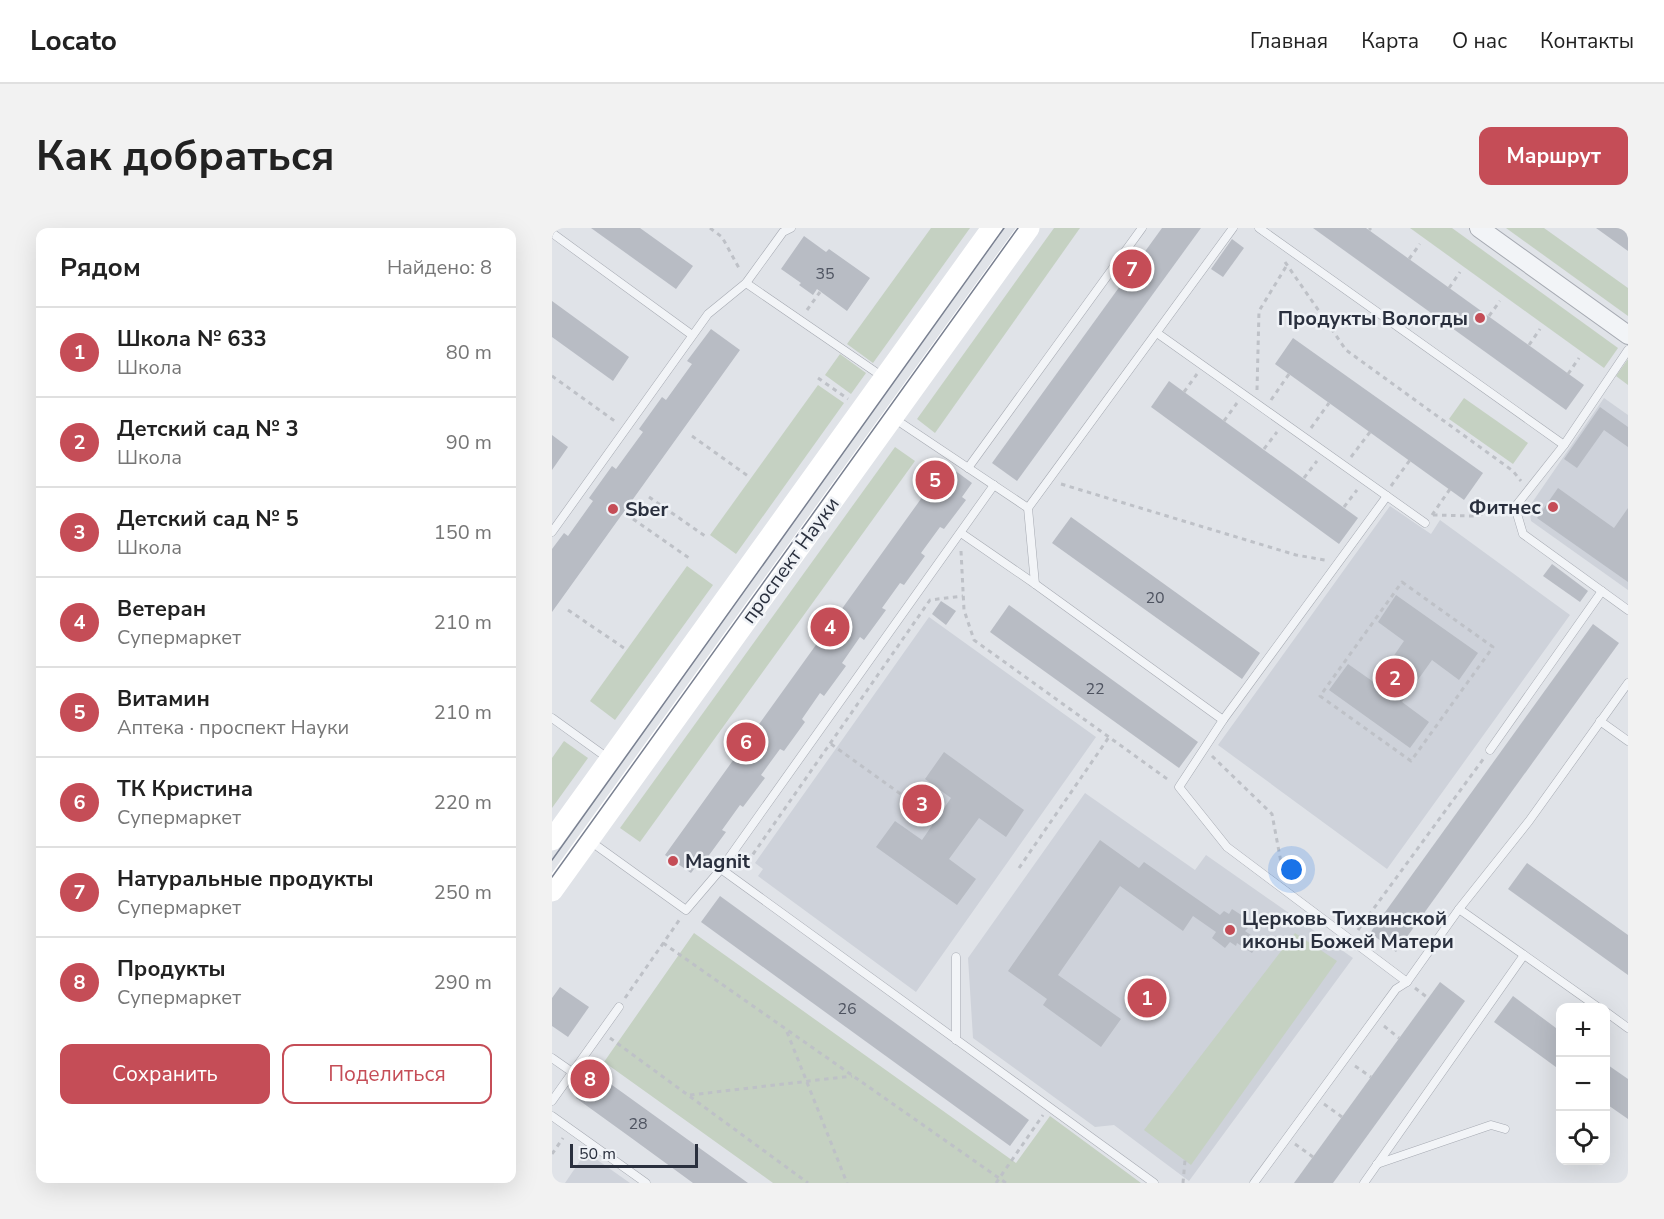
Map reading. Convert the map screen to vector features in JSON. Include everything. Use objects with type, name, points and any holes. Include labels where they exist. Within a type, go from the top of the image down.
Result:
[{"type":"main road","name":"проспект Науки","points":[[552,840],[992,228]]},
{"type":"main road","name":"проспект Науки","points":[[552,891],[1029,228]]},
{"type":"street","points":[[1479,228],[1628,335]]},
{"type":"lane","points":[[552,532],[708,314],[747,283],[783,232],[791,228]]},
{"type":"lane","points":[[969,468],[1142,228]]},
{"type":"lane","points":[[1035,584],[1028,508],[1233,228]]},
{"type":"lane","points":[[1259,228],[1564,445]]},
{"type":"lane","points":[[552,233],[692,335]]},
{"type":"lane","points":[[747,283],[884,378]]},
{"type":"lane","points":[[1156,333],[1425,523]]},
{"type":"lane","points":[[1628,350],[1564,445],[1515,507],[1523,534],[1628,610]]},
{"type":"lane","points":[[893,417],[1028,508]]},
{"type":"lane","points":[[589,840],[686,910],[722,871],[993,485]]},
{"type":"lane","points":[[1386,495],[1223,720],[1179,788],[1227,847],[1407,982]]},
{"type":"lane","points":[[961,533],[1223,720]]},
{"type":"lane","points":[[1490,750],[1602,591]]},
{"type":"lane","points":[[1254,1183],[1396,989],[1407,982],[1459,909],[1529,821],[1628,683]]},
{"type":"lane","points":[[552,718],[610,759]]},
{"type":"lane","points":[[1600,721],[1628,741]]},
{"type":"lane","points":[[722,871],[1154,1183]]},
{"type":"lane","points":[[1459,909],[1592,1003]]},
{"type":"lane","points":[[1364,1183],[1524,955]]},
{"type":"lane","points":[[956,957],[956,1040]]},
{"type":"lane","points":[[552,1101],[619,1007]]},
{"type":"lane","points":[[1610,1015],[1628,1028]]},
{"type":"lane","points":[[552,1058],[572,1072]]},
{"type":"lane","points":[[552,1116],[646,1183]]},
{"type":"lane","points":[[1377,1164],[1491,1125],[1505,1129]]},
{"type":"path","points":[[710,228],[722,237],[747,283]]},
{"type":"path","points":[[1409,259],[1420,244]]},
{"type":"path","points":[[1283,259],[1346,350],[1514,471],[1528,491]]},
{"type":"path","points":[[1261,407],[1259,310],[1287,265]]},
{"type":"path","points":[[1449,288],[1460,272]]},
{"type":"path","points":[[799,319],[820,292]]},
{"type":"path","points":[[1489,316],[1500,301]]},
{"type":"path","points":[[1529,345],[1540,329]]},
{"type":"path","points":[[1568,374],[1579,358]]},
{"type":"path","points":[[1184,392],[1203,366]]},
{"type":"path","points":[[1261,407],[1289,374]]},
{"type":"path","points":[[552,376],[626,428]]},
{"type":"path","points":[[818,378],[852,401]]},
{"type":"path","points":[[1224,421],[1243,395]]},
{"type":"path","points":[[1305,438],[1329,403]]},
{"type":"path","points":[[1264,449],[1284,423]]},
{"type":"path","points":[[1345,466],[1370,432]]},
{"type":"path","points":[[692,436],[748,476]]},
{"type":"path","points":[[1304,478],[1324,452]]},
{"type":"path","points":[[1386,495],[1410,460]]},
{"type":"path","points":[[1344,507],[1364,480]]},
{"type":"path","points":[[1048,481],[1296,555],[1339,562]]},
{"type":"path","points":[[1450,489],[1431,515],[1473,516],[1515,507]]},
{"type":"path","points":[[649,497],[705,536]]},
{"type":"path","points":[[633,519],[689,558]]},
{"type":"path","points":[[961,533],[964,610],[974,640],[1179,788]]},
{"type":"path","points":[[1402,582],[1493,647],[1411,761],[1320,696],[1402,582]]},
{"type":"path","points":[[722,871],[750,860],[930,600],[963,596]]},
{"type":"path","points":[[568,610],[624,648]]},
{"type":"path","points":[[817,734],[902,795]]},
{"type":"path","points":[[1019,868],[1109,737]]},
{"type":"path","points":[[1204,748],[1272,814],[1285,890]]},
{"type":"path","points":[[1352,940],[1490,750]]},
{"type":"path","points":[[619,1007],[686,910]]},
{"type":"path","points":[[663,943],[1006,1183]]},
{"type":"path","points":[[1374,1018],[1399,1038]]},
{"type":"path","points":[[787,1030],[847,1183]]},
{"type":"path","points":[[602,1032],[808,1183]]},
{"type":"path","points":[[1345,1058],[1371,1077]]},
{"type":"path","points":[[688,1095],[852,1076]]},
{"type":"path","points":[[1316,1098],[1342,1117]]},
{"type":"path","points":[[996,1183],[1049,1107]]},
{"type":"path","points":[[552,1154],[570,1129]]},
{"type":"path","points":[[1287,1138],[1313,1157]]},
{"type":"path","points":[[1184,1183],[1185,1160]]},
{"type":"shaded area","points":[[1604,398],[1628,415],[1628,590],[1531,521],[1529,507]]},
{"type":"shaded area","points":[[1390,506],[1431,534],[1440,520],[1570,615],[1387,869],[1218,745]]},
{"type":"shaded area","points":[[929,617],[1096,737],[916,992],[758,876],[763,869],[755,863]]},
{"type":"shaded area","points":[[1085,793],[1195,870],[1206,855],[1353,958],[1189,1181],[1114,1125],[1095,1127],[973,1038],[968,958]]},
{"type":"shaded area","points":[[586,1152],[630,1183],[565,1183]]},
{"type":"green space","points":[[931,228],[970,228],[873,363],[847,344]]},
{"type":"green space","points":[[1054,228],[1080,228],[935,433],[917,419]]},
{"type":"green space","points":[[1410,228],[1452,228],[1618,348],[1604,368]]},
{"type":"green space","points":[[1506,228],[1544,228],[1628,288],[1628,316]]},
{"type":"green space","points":[[840,354],[866,373],[851,394],[825,375]]},
{"type":"green space","points":[[1628,359],[1628,385],[1616,376]]},
{"type":"green space","points":[[818,385],[844,403],[736,554],[710,535]]},
{"type":"green space","points":[[1464,398],[1528,443],[1513,464],[1449,419]]},
{"type":"green space","points":[[895,447],[915,461],[640,842],[620,828]]},
{"type":"green space","points":[[687,566],[713,585],[615,720],[590,701]]},
{"type":"green space","points":[[564,741],[588,758],[552,808],[552,758]]},
{"type":"green space","points":[[694,933],[1016,1163],[1050,1116],[1141,1183],[773,1183],[604,1062]]},
{"type":"green space","points":[[1295,933],[1337,961],[1191,1165],[1144,1130]]},
{"type":"building","points":[[591,228],[640,228],[693,266],[676,289]]},
{"type":"building","points":[[1162,228],[1201,228],[1017,481],[992,463]]},
{"type":"building","points":[[1313,228],[1366,228],[1584,385],[1566,410]]},
{"type":"building","points":[[1596,228],[1628,228],[1628,251]]},
{"type":"building","points":[[804,236],[826,252],[829,249],[870,278],[847,311],[817,289],[813,295],[781,269]]},
{"type":"building","points":[[1232,239],[1244,248],[1223,277],[1211,269]]},
{"type":"building","points":[[552,301],[629,357],[613,381],[552,337]]},
{"type":"building","points":[[711,329],[740,350],[552,612],[552,549],[564,533],[568,536],[593,501],[589,498],[612,466],[616,469],[643,432],[639,429],[662,397],[666,400],[692,364],[687,361]]},
{"type":"building","points":[[1293,338],[1483,473],[1464,500],[1275,364]]},
{"type":"building","points":[[1169,381],[1358,518],[1339,544],[1151,407]]},
{"type":"building","points":[[1600,407],[1628,427],[1628,447],[1604,430],[1577,468],[1564,459]]},
{"type":"building","points":[[552,435],[568,447],[552,470]]},
{"type":"building","points":[[946,464],[972,483],[962,497],[966,500],[944,529],[940,527],[921,553],[925,556],[904,585],[900,583],[882,608],[886,610],[864,640],[860,637],[842,663],[846,666],[824,696],[820,693],[802,719],[805,722],[784,751],[780,749],[761,775],[765,778],[743,807],[740,805],[722,830],[726,832],[704,862],[701,860],[691,873],[665,855]]},
{"type":"building","points":[[1558,488],[1614,528],[1628,508],[1628,582],[1537,518]]},
{"type":"building","points":[[1071,517],[1260,653],[1242,679],[1052,543]]},
{"type":"building","points":[[1552,564],[1588,591],[1580,602],[1543,576]]},
{"type":"building","points":[[1396,595],[1478,653],[1459,680],[1432,660],[1402,702],[1429,722],[1410,748],[1329,690],[1348,664],[1375,683],[1404,641],[1378,622]]},
{"type":"building","points":[[941,601],[956,611],[946,625],[932,614]]},
{"type":"building","points":[[1009,605],[1198,742],[1179,768],[990,632]]},
{"type":"building","points":[[1593,624],[1619,643],[1396,952],[1370,933]]},
{"type":"building","points":[[944,752],[1024,810],[1006,837],[979,818],[949,859],[976,879],[957,905],[876,847],[895,821],[922,840],[951,798],[925,779]]},
{"type":"building","points":[[1100,840],[1139,868],[1144,862],[1220,915],[1224,911],[1229,914],[1232,909],[1246,918],[1242,924],[1248,928],[1245,931],[1260,941],[1252,953],[1237,943],[1236,946],[1230,942],[1225,948],[1212,938],[1216,932],[1193,916],[1183,931],[1120,886],[1058,975],[1121,1019],[1101,1047],[1043,1005],[1047,999],[1008,971]]},
{"type":"building","points":[[1527,863],[1628,935],[1628,975],[1508,889]]},
{"type":"building","points":[[720,896],[1029,1120],[1010,1146],[701,922]]},
{"type":"building","points":[[1440,982],[1465,1001],[1333,1183],[1294,1183]]},
{"type":"building","points":[[560,987],[589,1007],[568,1037],[552,1026],[552,998]]},
{"type":"building","points":[[1513,996],[1556,1028],[1556,1067],[1494,1022]]},
{"type":"building","points":[[1610,1066],[1628,1079],[1628,1119],[1610,1106]]},
{"type":"building","points":[[594,1072],[748,1183],[693,1183],[576,1098]]},
{"type":"tram line","points":[[552,860],[1004,228]]},
{"type":"tram line","points":[[552,877],[1018,228]]},
{"type":"place","name":"Натуральные продукты","points":[[1132,269]]},
{"type":"place","name":"Продукты Вологды","points":[[1480,318]]},
{"type":"place","name":"Витамин","points":[[935,480]]},
{"type":"place","name":"Фитнес","points":[[1553,507]]},
{"type":"place","name":"Sber","points":[[613,509]]},
{"type":"place","name":"Ветеран","points":[[830,627]]},
{"type":"place","name":"Детский сад № 3","points":[[1395,678]]},
{"type":"place","name":"ТК Кристина","points":[[746,742]]},
{"type":"place","name":"Детский сад № 5","points":[[922,804]]},
{"type":"place","name":"Magnit","points":[[673,861]]},
{"type":"place","name":"Церковь Тихвинской иконы Божей Матери","points":[[1230,930]]},
{"type":"place","name":"Школа № 633","points":[[1147,998]]},
{"type":"place","name":"Продукты","points":[[590,1079]]}]
